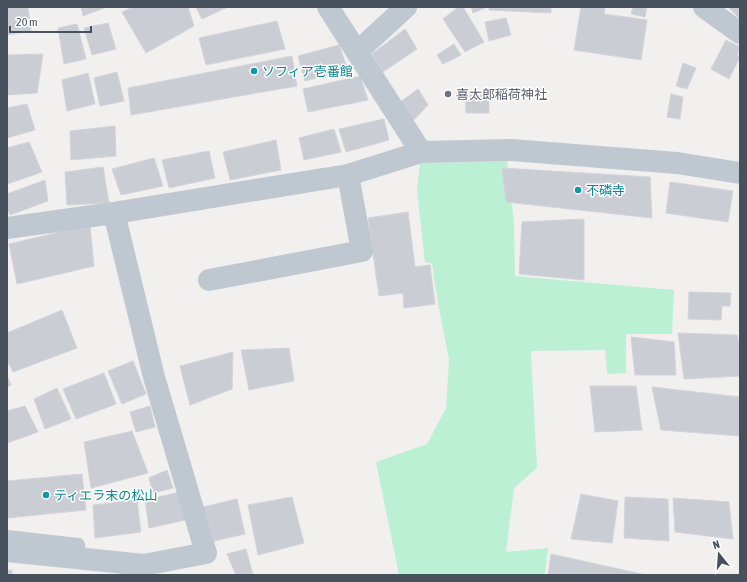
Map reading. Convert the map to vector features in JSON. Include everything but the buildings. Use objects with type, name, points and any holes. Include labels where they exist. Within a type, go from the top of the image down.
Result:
[{"type":"street","points":[[328,7],[421,152]]},
{"type":"street","points":[[357,52],[406,7]]},
{"type":"street","points":[[704,7],[740,33]]},
{"type":"street","points":[[7,228],[114,213],[348,175],[421,152],[511,150],[677,163],[740,173]]},
{"type":"street","points":[[209,280],[362,250],[348,175]]},
{"type":"street","points":[[7,552],[144,565],[206,553],[154,377],[114,213]]},
{"type":"lane","points":[[7,537],[78,546],[80,559]]},
{"type":"green space","points":[[507,161],[514,221],[515,276],[674,290],[672,334],[626,334],[626,373],[607,374],[605,350],[531,351],[537,468],[514,488],[506,552],[548,548],[545,575],[399,575],[376,462],[427,444],[446,408],[449,360],[432,264],[425,262],[417,191],[420,163]]},
{"type":"place","name":"ソフィア壱番館","points":[[254,71]]},
{"type":"place","name":"喜太郎稲荷神社","points":[[448,94]]},
{"type":"place","name":"不磷寺","points":[[578,190]]},
{"type":"place","name":"ティエラ末の松山","points":[[46,495]]}]
